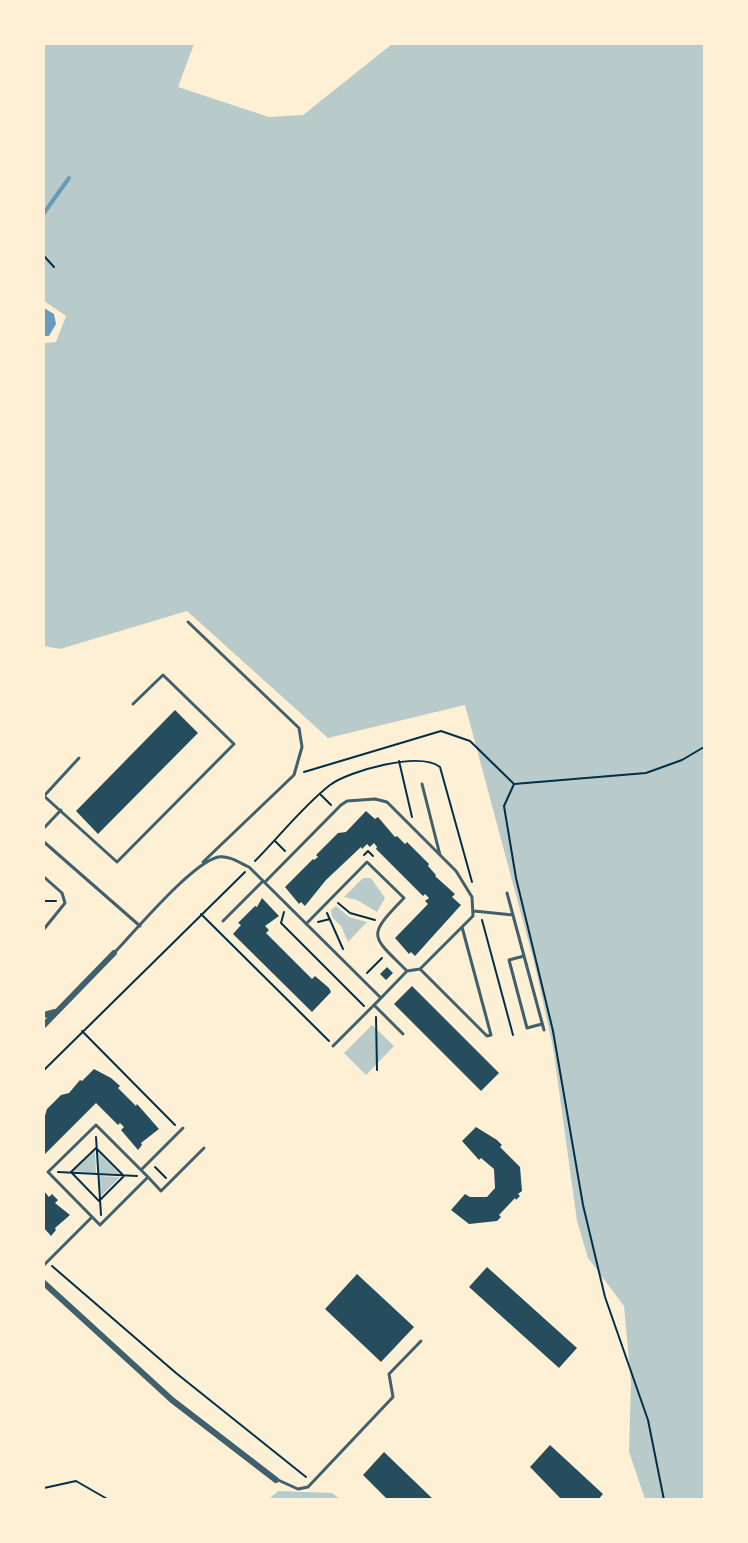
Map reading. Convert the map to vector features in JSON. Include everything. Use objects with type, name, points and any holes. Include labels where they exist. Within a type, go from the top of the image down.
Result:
[{"type":"street","points":[[44,1025],[114,953]]},
{"type":"street","points":[[44,1015],[58,1011]]},
{"type":"street","points":[[44,1283],[172,1400],[276,1480]]},
{"type":"lane","points":[[114,953],[200,865],[294,775],[302,747],[299,728],[188,622]]},
{"type":"lane","points":[[79,758],[44,796],[117,862],[234,744],[163,675],[133,704]]},
{"type":"lane","points":[[422,784],[440,855]]},
{"type":"lane","points":[[223,921],[347,801],[375,799],[387,802],[456,871],[472,897],[473,916],[420,969],[407,971],[333,1046]]},
{"type":"lane","points":[[44,828],[61,810]]},
{"type":"lane","points":[[44,842],[140,926]]},
{"type":"lane","points":[[200,865],[220,857],[249,867],[381,998]]},
{"type":"lane","points":[[306,924],[367,862],[404,898],[377,928],[378,941],[407,971]]},
{"type":"lane","points":[[44,877],[62,893],[65,901],[63,909],[44,929]]},
{"type":"lane","points":[[507,892],[544,1030]]},
{"type":"lane","points":[[474,911],[513,915]]},
{"type":"lane","points":[[420,969],[487,1036],[490,1035],[462,927]]},
{"type":"lane","points":[[524,956],[509,960],[528,1028],[542,1024]]},
{"type":"lane","points":[[374,1005],[403,1034]]},
{"type":"lane","points":[[148,1177],[101,1224],[49,1172],[95,1125],[141,1170],[148,1177],[161,1191],[204,1148]]},
{"type":"lane","points":[[141,1170],[183,1128]]},
{"type":"lane","points":[[44,1265],[92,1217]]},
{"type":"lane","points":[[276,1480],[298,1489],[308,1487],[393,1397],[389,1374],[421,1341]]},
{"type":"path","points":[[44,256],[54,267]]},
{"type":"path","points":[[294,775],[441,731],[470,741],[514,784],[646,772],[682,760],[705,747]]},
{"type":"path","points":[[399,761],[416,831]]},
{"type":"path","points":[[514,784],[504,806],[516,878],[553,1031],[584,1205],[605,1297],[648,1420],[664,1500]]},
{"type":"path","points":[[360,859],[368,851],[374,857]]},
{"type":"path","points":[[44,1070],[249,867]]},
{"type":"path","points":[[54,896],[56,906]]},
{"type":"path","points":[[333,896],[350,913],[372,919]]},
{"type":"path","points":[[44,901],[65,901]]},
{"type":"path","points":[[276,905],[284,913],[281,923],[368,1010]]},
{"type":"path","points":[[324,906],[349,966]]},
{"type":"path","points":[[201,914],[333,1046]]},
{"type":"path","points":[[361,978],[388,951]]},
{"type":"path","points":[[377,1008],[375,1034],[377,1070]]},
{"type":"path","points":[[82,1031],[176,1126],[168,1133]]},
{"type":"path","points":[[95,1125],[101,1224]]},
{"type":"path","points":[[71,1173],[96,1148]]},
{"type":"path","points":[[96,1148],[123,1175]]},
{"type":"path","points":[[149,1162],[170,1182]]},
{"type":"path","points":[[49,1172],[148,1177]]},
{"type":"path","points":[[71,1173],[100,1200]]},
{"type":"path","points":[[100,1200],[123,1175]]},
{"type":"path","points":[[53,1266],[176,1373],[313,1482]]},
{"type":"path","points":[[44,1488],[76,1481],[109,1500]]},
{"type":"shaded area","points":[[44,44],[194,44],[178,87],[269,117],[303,115],[392,44],[704,44],[704,1499],[645,1499],[629,1452],[631,1383],[624,1306],[588,1258],[577,1221],[553,1047],[535,966],[465,705],[328,738],[187,611],[60,649],[44,646],[44,343],[56,342],[66,316],[44,301]]},
{"type":"shaded area","points":[[363,878],[371,878],[385,898],[377,912],[357,900],[344,897]]},
{"type":"shaded area","points":[[336,906],[349,917],[367,922],[348,942],[341,926],[332,917],[331,910]]},
{"type":"shaded area","points":[[372,1025],[394,1046],[366,1075],[344,1053]]},
{"type":"shaded area","points":[[95,1150],[96,1173],[73,1171]]},
{"type":"shaded area","points":[[98,1152],[120,1174],[99,1173]]},
{"type":"shaded area","points":[[99,1176],[120,1177],[101,1196]]},
{"type":"shaded area","points":[[278,1491],[332,1493],[340,1499],[269,1499]]},
{"type":"water","points":[[44,308],[54,314],[56,324],[49,336],[44,336]]},
{"type":"building","points":[[175,710],[198,733],[98,834],[76,811]]},
{"type":"building","points":[[366,811],[375,819],[378,817],[395,837],[397,836],[405,844],[407,842],[429,864],[435,876],[455,894],[452,897],[461,905],[415,956],[411,952],[409,954],[395,938],[428,904],[425,901],[429,898],[425,894],[423,896],[376,849],[374,843],[370,847],[367,844],[362,849],[361,847],[326,880],[305,906],[301,902],[299,904],[285,887],[313,859],[318,857],[316,855],[338,833],[346,832]]},
{"type":"building","points":[[262,898],[279,916],[265,926],[269,930],[266,933],[312,979],[315,976],[331,992],[312,1012],[233,934],[241,925],[238,923],[255,906],[257,907]]},
{"type":"building","points":[[387,967],[393,973],[386,980],[380,974]]},
{"type":"building","points":[[412,986],[499,1073],[481,1091],[394,1004]]},
{"type":"building","points":[[94,1069],[120,1086],[118,1088],[136,1106],[137,1104],[159,1129],[141,1143],[138,1150],[121,1130],[124,1127],[120,1123],[118,1125],[96,1103],[44,1155],[44,1119],[47,1109],[61,1095],[69,1093]]},
{"type":"building","points":[[476,1127],[497,1140],[502,1145],[500,1147],[520,1167],[522,1191],[518,1194],[520,1196],[516,1200],[515,1198],[499,1215],[501,1217],[497,1221],[469,1224],[451,1210],[465,1194],[470,1197],[487,1197],[495,1188],[494,1169],[481,1158],[479,1160],[462,1141]]},
{"type":"building","points":[[44,1191],[49,1197],[52,1194],[58,1200],[55,1203],[70,1215],[55,1228],[51,1236],[44,1228]]},
{"type":"building","points":[[487,1267],[577,1348],[559,1368],[469,1287]]},
{"type":"building","points":[[357,1274],[414,1327],[381,1362],[325,1309]]},
{"type":"building","points":[[550,1445],[603,1494],[598,1500],[562,1500],[530,1467]]},
{"type":"building","points":[[384,1452],[434,1500],[388,1500],[363,1475]]},
{"type":"waterway","points":[[44,213],[69,178]]}]
